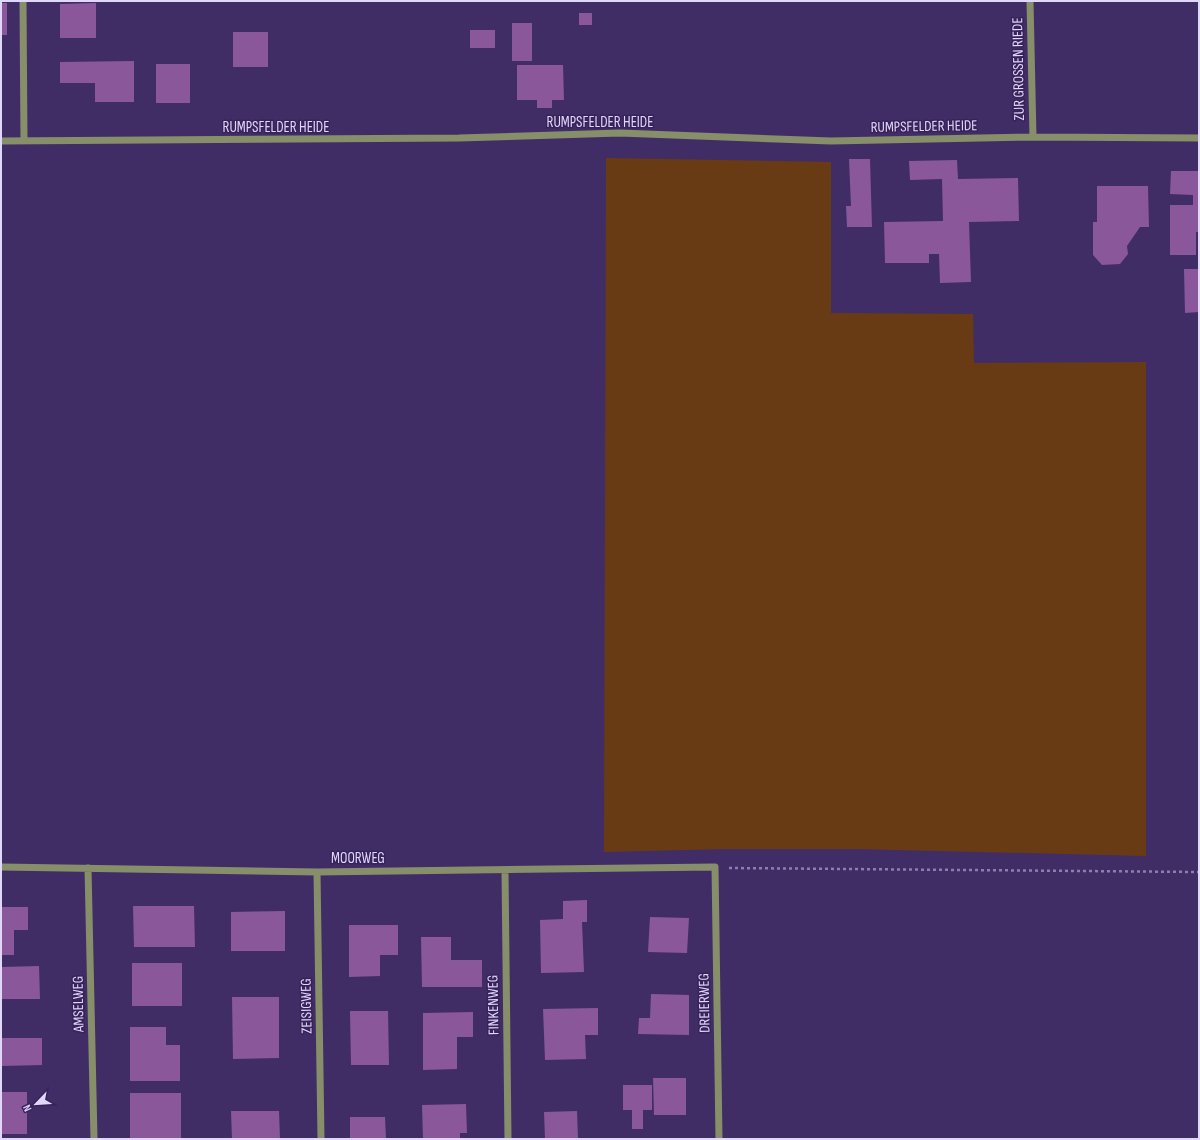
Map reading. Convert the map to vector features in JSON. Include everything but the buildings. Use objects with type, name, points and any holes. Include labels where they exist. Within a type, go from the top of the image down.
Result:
[{"type":"street","points":[[23,1],[24,141]]},
{"type":"street","name":"ZUR GROSSEN RIEDE","points":[[1030,1],[1033,137]]},
{"type":"street","name":"RUMPSFELDER HEIDE","points":[[1,141],[459,138],[620,134],[831,141],[1033,137],[1199,138]]},
{"type":"street","name":"MOORWEG","points":[[1,868],[317,872],[715,868]]},
{"type":"street","name":"AMSELWEG","points":[[88,868],[94,1139]]},
{"type":"street","name":"DREIERWEG","points":[[715,868],[718,1139]]},
{"type":"street","name":"FINKENWEG","points":[[505,871],[508,1139]]},
{"type":"street","name":"ZEISIGWEG","points":[[317,872],[321,1139]]},
{"type":"path","points":[[715,868],[1199,872]]},
{"type":"shaded area","points":[[606,158],[831,162],[831,313],[973,314],[974,363],[1146,362],[1146,856],[855,849],[726,849],[604,852]]}]
